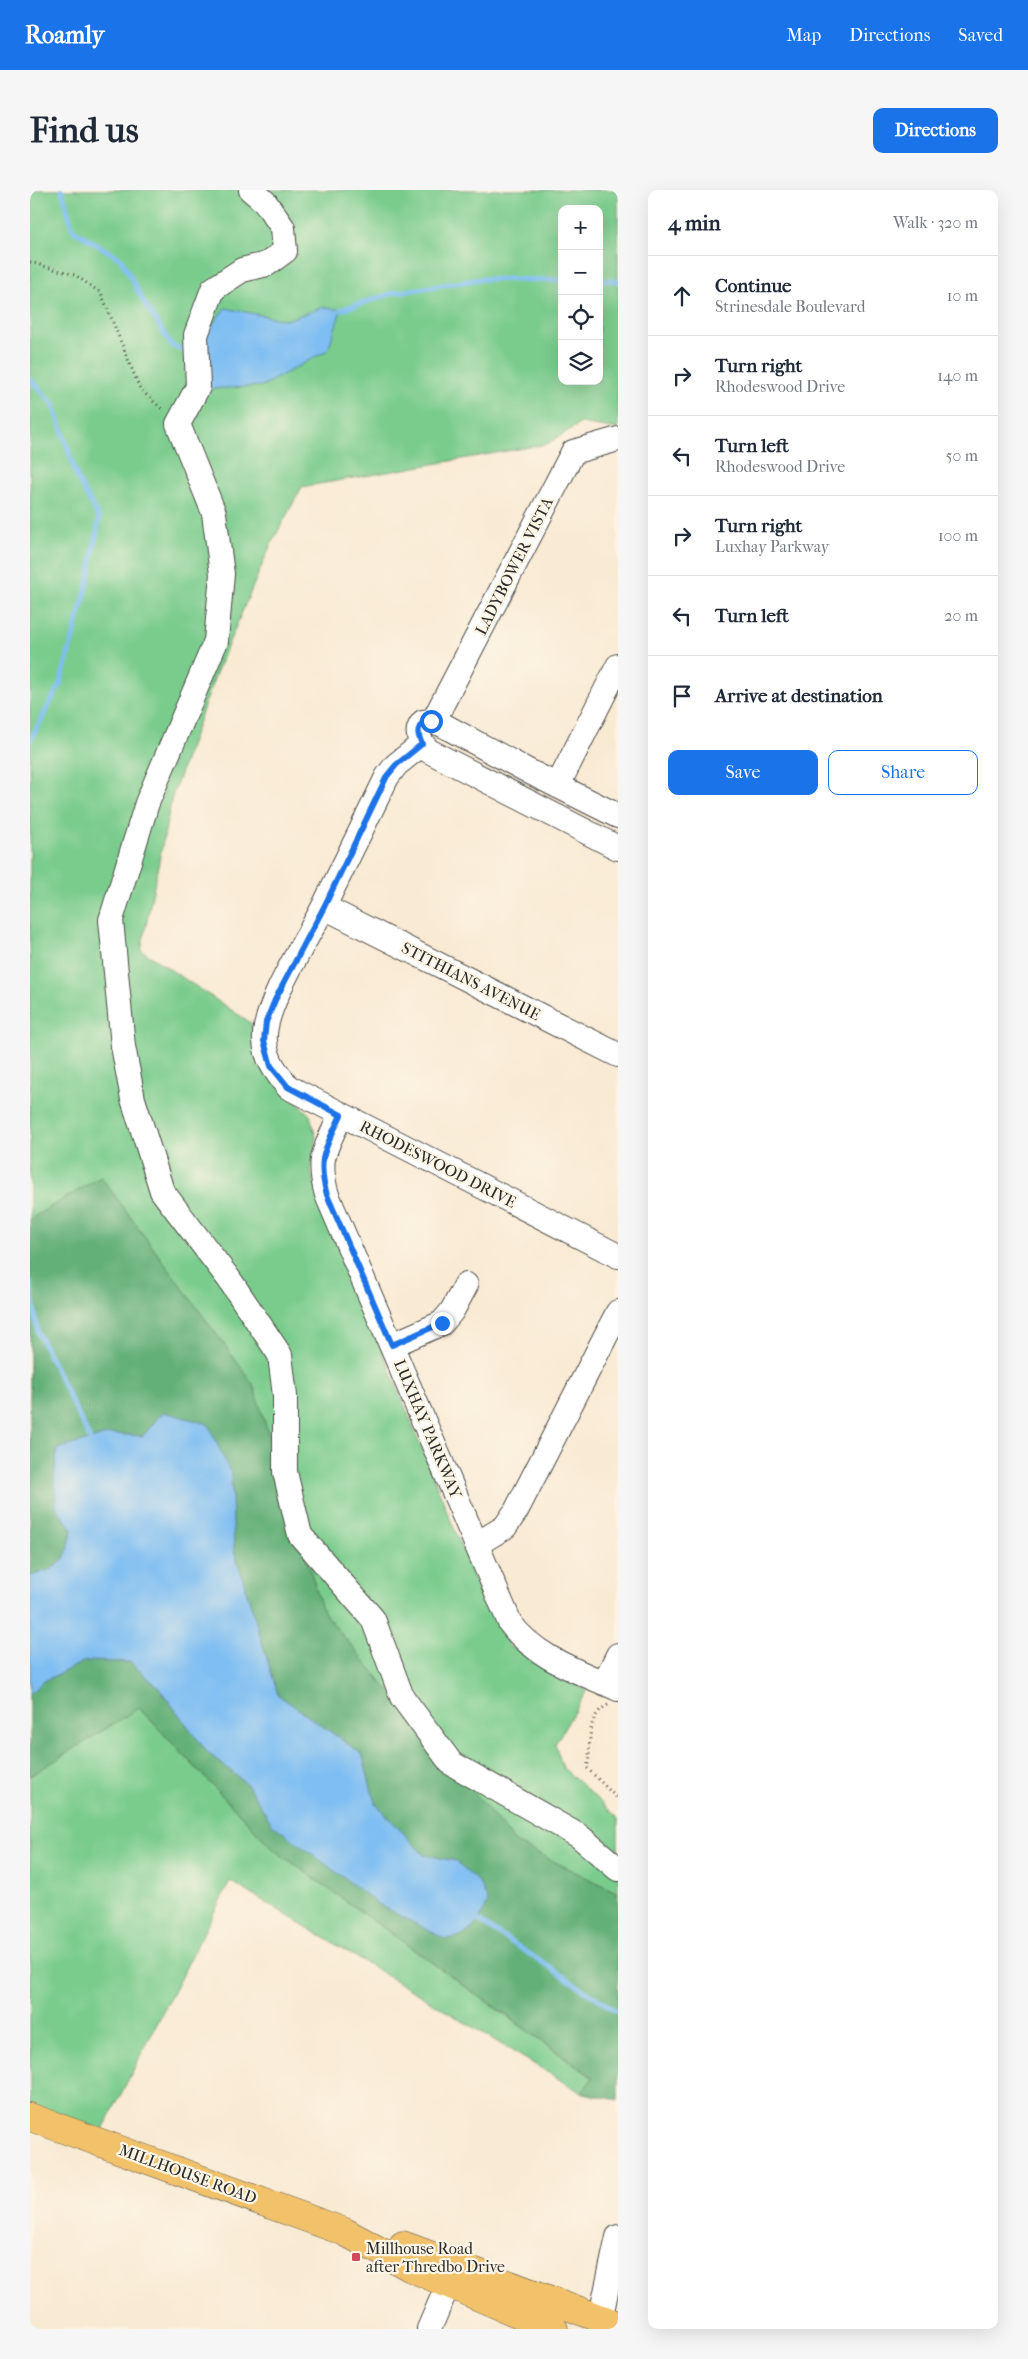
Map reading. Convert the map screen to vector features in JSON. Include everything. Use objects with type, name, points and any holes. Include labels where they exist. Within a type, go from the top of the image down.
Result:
[{"type":"main road","name":"MILLHOUSE ROAD","points":[[30,2117],[346,2232],[392,2241],[554,2329]]},
{"type":"main road","name":"MILLHOUSE ROAD","points":[[452,2275],[609,2323]]},
{"type":"street","points":[[251,190],[265,202],[283,228],[285,252],[267,264],[242,270],[213,289],[196,334],[198,387],[178,424],[214,513],[222,574],[216,641],[147,803],[111,920],[124,1046],[133,1099],[162,1191],[229,1279],[280,1355],[285,1396],[285,1472],[300,1535],[373,1619],[402,1697],[451,1763],[579,1836],[618,1869]]},
{"type":"street","name":"LADYBOWER VISTA","points":[[437,723],[438,712],[573,452],[618,439]]},
{"type":"street","points":[[558,785],[618,666]]},
{"type":"street","points":[[618,816],[437,723],[423,722],[418,728],[418,735],[422,744],[429,751],[618,848]]},
{"type":"street","name":"RHODESWOOD DRIVE","points":[[422,744],[396,765],[387,776],[324,907],[275,1000],[266,1022],[264,1041],[271,1066],[288,1087],[618,1256]]},
{"type":"street","name":"STITHIANS AVENUE","points":[[324,907],[618,1056]]},
{"type":"street","name":"LUXHAY PARKWAY","points":[[341,1115],[323,1155],[320,1173],[327,1195],[510,1623],[520,1637],[534,1649],[612,1692]]},
{"type":"street","points":[[392,1345],[442,1323],[452,1311],[466,1285]]},
{"type":"street","points":[[477,1544],[505,1527],[516,1511],[618,1312]]},
{"type":"street","points":[[612,1692],[618,1655]]},
{"type":"street","points":[[609,2323],[618,2237]]},
{"type":"street","points":[[429,2329],[452,2275]]},
{"type":"path","points":[[30,262],[75,275],[101,293],[140,389],[178,424]]},
{"type":"path","points":[[612,1692],[593,1721],[590,1733],[591,1755],[587,1768],[618,1799]]},
{"type":"green space","points":[[30,190],[618,190],[618,429],[581,423],[547,444],[302,487],[271,544],[216,673],[172,797],[141,950],[251,1023],[258,1066],[310,1115],[316,1137],[311,1173],[476,1583],[509,1646],[587,1690],[555,1744],[563,1768],[618,1818],[618,1893],[516,1843],[323,1612],[253,1384],[101,1177],[30,1219]]},
{"type":"green space","points":[[101,1177],[253,1384],[323,1612],[516,1843],[618,1893],[618,2100],[582,2093],[593,2077],[273,1849],[139,1708],[30,1776],[30,1694],[42,1682],[85,1661],[130,1662],[158,1687],[208,1753],[247,1784],[272,1824],[427,1929],[445,1939],[456,1861],[424,1855],[375,1803],[362,1754],[278,1695],[234,1550],[231,1474],[143,1436],[111,1434],[57,1449],[56,1507],[72,1529],[68,1553],[52,1570],[30,1576],[30,1219]]},
{"type":"green space","points":[[139,1708],[273,1849],[593,2078],[582,2093],[230,1881],[100,2135],[30,2108],[30,1776]]},
{"type":"water","points":[[324,307],[341,310],[328,350],[262,386],[210,389],[206,333],[225,308],[286,320]]},
{"type":"water","points":[[163,1412],[208,1424],[231,1474],[234,1550],[278,1695],[362,1754],[375,1803],[424,1855],[456,1861],[480,1884],[488,1902],[477,1923],[467,1932],[454,1938],[445,1939],[380,1905],[272,1824],[247,1784],[208,1753],[158,1687],[130,1662],[85,1661],[42,1682],[30,1694],[30,1576],[49,1570],[61,1562],[68,1549],[72,1529],[56,1507],[54,1478],[57,1449],[111,1434],[143,1436]]},
{"type":"waterway","points":[[62,190],[73,230],[121,259],[143,301],[172,346],[191,353]]},
{"type":"waterway","points":[[341,310],[393,293],[481,279],[558,280]]},
{"type":"waterway","points":[[603,280],[618,281]]},
{"type":"waterway","points":[[30,379],[54,405],[77,478],[99,518],[88,583],[60,684],[30,741]]},
{"type":"waterway","points":[[30,1282],[38,1333],[90,1439]]},
{"type":"waterway","points":[[479,1921],[618,2012]]},
{"type":"place","name":"Millhouse Road after Thredbo Drive","points":[[356,2257]]},
{"type":"route","points":[[431,721],[423,722],[418,728],[418,735],[422,744],[396,765],[387,776],[324,907],[275,1000],[266,1022],[264,1041],[271,1066],[288,1087],[341,1115],[323,1155],[320,1173],[327,1195],[392,1345],[442,1323]]}]
